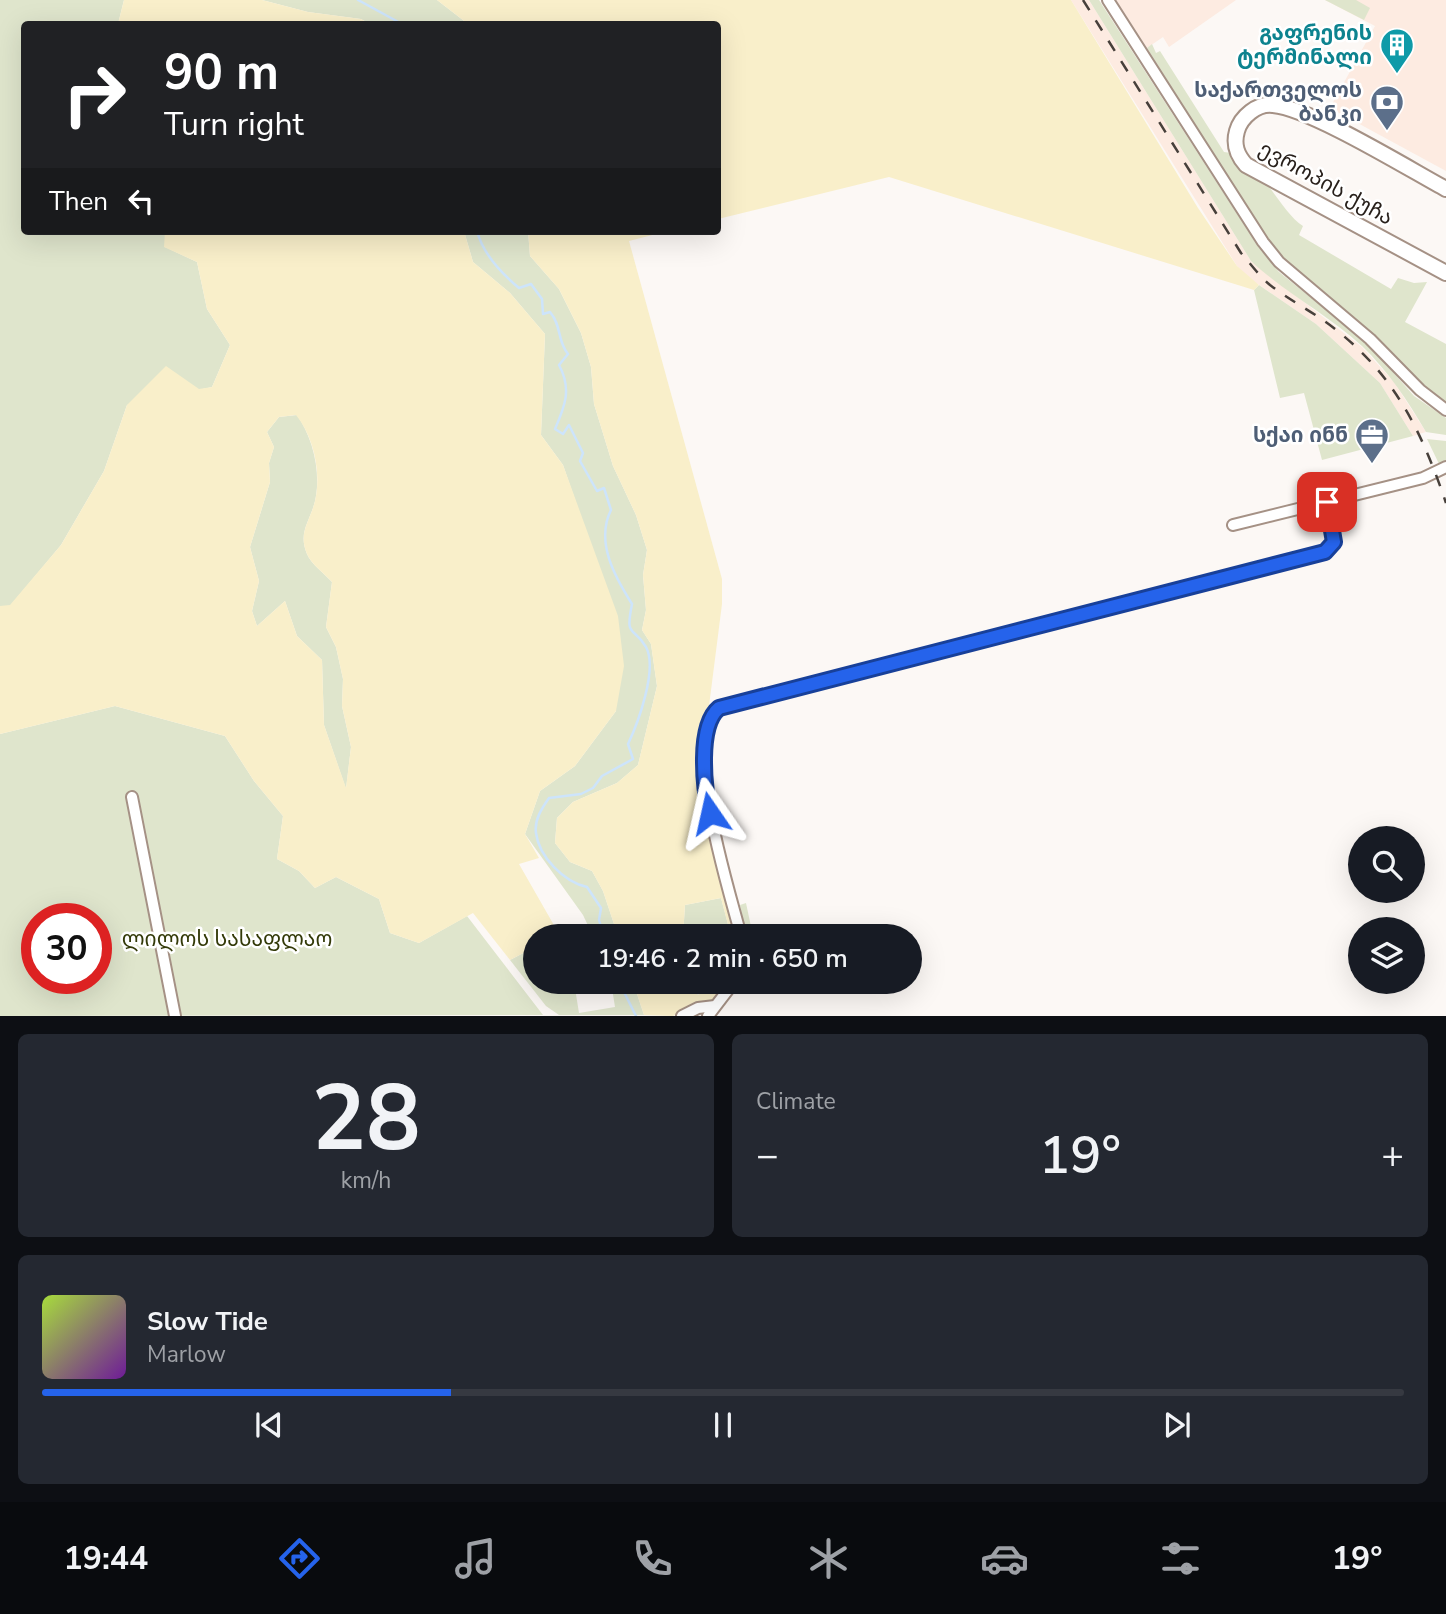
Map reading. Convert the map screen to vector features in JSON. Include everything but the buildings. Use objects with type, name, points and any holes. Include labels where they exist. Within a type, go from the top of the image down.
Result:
[{"type":"main road","name":"ევროპის ქუჩა","points":[[1446,189],[1325,125],[1280,106],[1269,104],[1256,108],[1245,117],[1235,137],[1238,156],[1246,165],[1446,273]]},
{"type":"street","points":[[1108,0],[1263,242],[1279,262],[1370,339],[1419,390],[1446,410]]},
{"type":"street","points":[[1233,524],[1423,478],[1446,467]]},
{"type":"street","points":[[738,924],[704,789],[705,748],[713,713],[728,706],[1325,552],[1334,542],[1327,502]]},
{"type":"street","points":[[132,797],[175,1016]]},
{"type":"street","points":[[682,1016],[698,1008],[711,1011],[724,994]]},
{"type":"shaded area","points":[[1071,0],[1089,0],[1251,261],[1362,347],[1394,382],[1426,432],[1413,436],[1380,383],[1316,324],[1246,276],[1237,266]]},
{"type":"shaded area","points":[[1116,0],[1236,0],[1169,47],[1163,37],[1147,48]]},
{"type":"shaded area","name":"გაფრენის ტერმინალი","points":[[1325,0],[1446,0],[1446,171],[1330,108],[1375,26]]},
{"type":"green space","points":[[0,0],[124,0],[119,21],[21,21],[21,235],[165,235],[165,247],[197,262],[207,309],[230,345],[212,387],[127,405],[104,471],[61,545],[10,606],[0,606]]},
{"type":"green space","points":[[262,0],[437,0],[464,21],[365,21],[308,12]]},
{"type":"green space","points":[[1089,0],[1099,0],[1259,248],[1279,272],[1367,343],[1414,396],[1446,418],[1446,435],[1426,432],[1397,387],[1362,346],[1251,261]]},
{"type":"green space","points":[[1325,0],[1356,0],[1370,8],[1364,20]]},
{"type":"green space","points":[[1152,44],[1156,53],[1160,51],[1224,152],[1236,155],[1257,172],[1303,226],[1299,235],[1391,289],[1398,278],[1414,283],[1427,282],[1405,322],[1446,344],[1446,406],[1289,265],[1267,240],[1147,48]]},
{"type":"green space","points":[[465,235],[528,235],[530,256],[559,289],[581,333],[591,367],[594,404],[613,466],[636,515],[647,550],[643,575],[646,610],[642,630],[651,644],[657,686],[638,765],[617,783],[573,802],[557,818],[555,843],[570,862],[592,871],[603,891],[614,924],[587,924],[525,834],[540,791],[575,766],[616,711],[599,569],[563,465],[541,435],[545,334],[510,293],[473,262]]},
{"type":"green space","points":[[1259,285],[1316,324],[1380,383],[1413,436],[1322,460],[1304,393],[1280,398],[1254,290]]},
{"type":"green space","points":[[297,415],[312,447],[317,472],[316,497],[305,530],[305,547],[312,561],[332,582],[326,627],[336,647],[343,679],[342,706],[351,747],[346,789],[324,725],[322,660],[297,636],[285,601],[257,626],[252,611],[259,581],[250,547],[270,482],[269,463],[274,447],[267,432],[279,417]]},
{"type":"green space","points":[[1427,439],[1446,441],[1446,465],[1440,466]]},
{"type":"green space","name":"ლილოს სასაფლაო","points":[[115,706],[225,736],[254,781],[283,816],[277,859],[299,871],[315,888],[336,877],[379,899],[390,933],[419,943],[467,916],[523,989],[523,994],[527,994],[543,1015],[0,1016],[0,734]]},
{"type":"green space","points":[[721,898],[728,924],[684,924],[685,905]]},
{"type":"green space","points":[[746,903],[750,924],[744,924],[740,905]]},
{"type":"green space","points":[[523,953],[523,977],[510,960]]},
{"type":"green space","points":[[537,994],[576,994],[579,1013],[615,1007],[613,994],[637,994],[644,1015],[559,1015],[546,1006]]},
{"type":"sand","points":[[124,0],[262,0],[308,12],[365,21],[119,21]]},
{"type":"sand","points":[[437,0],[1071,0],[1198,208],[1237,266],[1259,285],[1254,290],[889,177],[721,218],[721,21],[464,21]]},
{"type":"sand","points":[[165,235],[465,235],[473,262],[510,293],[545,334],[541,435],[563,465],[618,616],[624,666],[616,711],[575,766],[540,791],[525,834],[539,858],[519,864],[553,924],[523,924],[523,953],[510,960],[473,913],[419,943],[390,933],[379,899],[336,877],[315,888],[299,871],[277,859],[283,816],[254,781],[225,736],[115,706],[0,734],[0,606],[10,605],[61,545],[104,471],[127,405],[166,366],[199,389],[212,387],[230,345],[207,309],[197,262],[164,247]],"holes":[[[296,415],[303,424],[312,447],[317,472],[316,497],[304,541],[309,558],[332,582],[326,627],[336,647],[343,679],[342,706],[351,747],[346,788],[324,725],[322,660],[297,636],[285,601],[257,626],[252,611],[259,581],[250,547],[270,482],[269,463],[274,447],[267,432],[279,417]]]},
{"type":"sand","points":[[528,235],[652,235],[629,241],[722,579],[722,604],[709,706],[713,710],[702,745],[700,790],[734,924],[728,924],[721,898],[685,905],[684,924],[614,924],[603,891],[592,871],[570,862],[555,843],[557,818],[573,802],[617,783],[638,765],[657,686],[651,644],[642,630],[646,610],[643,575],[647,550],[636,515],[613,466],[594,404],[591,367],[581,333],[559,289],[530,256]]},
{"type":"sand","points":[[637,994],[720,994],[714,1001],[692,1005],[673,1016],[644,1015]]},
{"type":"waterway","points":[[358,0],[396,21]]},
{"type":"waterway","points":[[478,235],[488,255],[499,269],[519,288],[531,284],[542,299],[543,314],[550,312],[554,317],[568,354],[559,365],[565,382],[566,397],[555,429],[563,434],[569,425],[583,453],[580,461],[597,491],[604,488],[611,510],[605,534],[609,559],[632,604],[630,627],[646,647],[649,657],[650,668],[645,696],[628,744],[633,759],[602,776],[593,788],[581,794],[549,798],[536,823],[538,842],[547,859],[570,880],[587,887],[601,908],[600,924]]},
{"type":"waterway","points":[[625,994],[636,1016]]},
{"type":"railway","points":[[1083,0],[1241,253],[1270,285],[1332,326],[1360,351],[1393,389],[1428,454],[1446,503]]},
{"type":"place","name":"გაფრენის ტერმინალი","points":[[1397,75]]},
{"type":"place","name":"საქართველოს ბანკი","points":[[1387,132]]},
{"type":"place","name":"სქაი ინნ","points":[[1372,465]]},
{"type":"route","points":[[710,813],[704,789],[705,748],[713,713],[719,708],[1325,552],[1334,542],[1327,502]]}]
